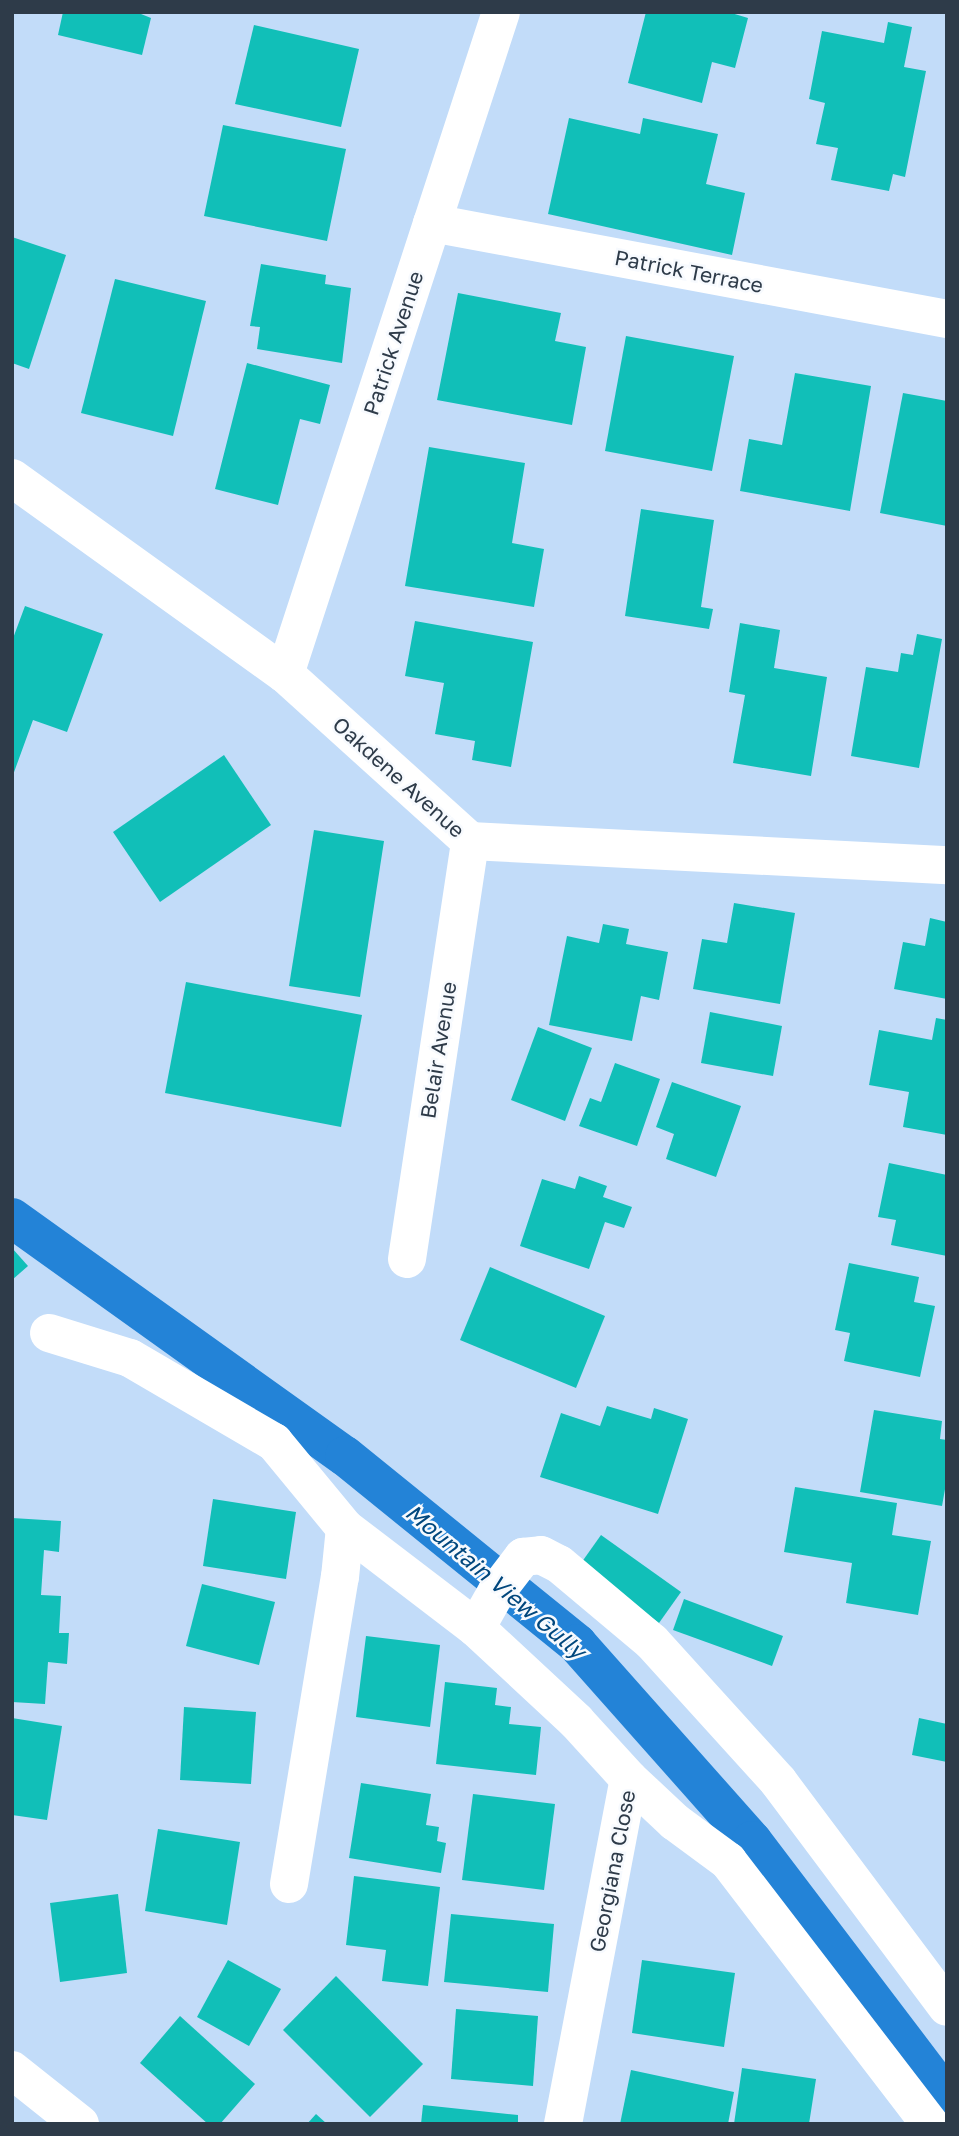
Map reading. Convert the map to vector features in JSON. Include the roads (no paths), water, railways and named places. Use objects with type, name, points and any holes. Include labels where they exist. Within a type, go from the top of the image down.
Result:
[{"type":"street","name":"Patrick Avenue","points":[[285,674],[501,12]]},
{"type":"street","name":"Patrick Terrace","points":[[432,223],[947,319]]},
{"type":"street","name":"Oakdene Avenue","points":[[12,478],[285,674],[470,841],[947,865]]},
{"type":"street","name":"Belair Avenue","points":[[407,1259],[470,841]]},
{"type":"street","points":[[49,1333],[130,1358],[274,1443],[345,1528],[476,1628],[576,1721],[629,1779]]},
{"type":"street","points":[[289,1884],[340,1577],[345,1528]]},
{"type":"street","points":[[476,1628],[497,1591],[523,1557],[541,1555],[559,1564],[652,1642],[778,1781],[947,2007]]},
{"type":"street","name":"Georgiana Close","points":[[563,2124],[629,1779]]},
{"type":"street","name":"Georgiana Close","points":[[629,1779],[675,1822],[728,1861],[930,2124]]},
{"type":"street","points":[[12,2070],[80,2124]]},
{"type":"waterway","name":"Mountain View Gully","points":[[12,1218],[345,1456],[577,1644],[752,1841],[947,2098]]}]
